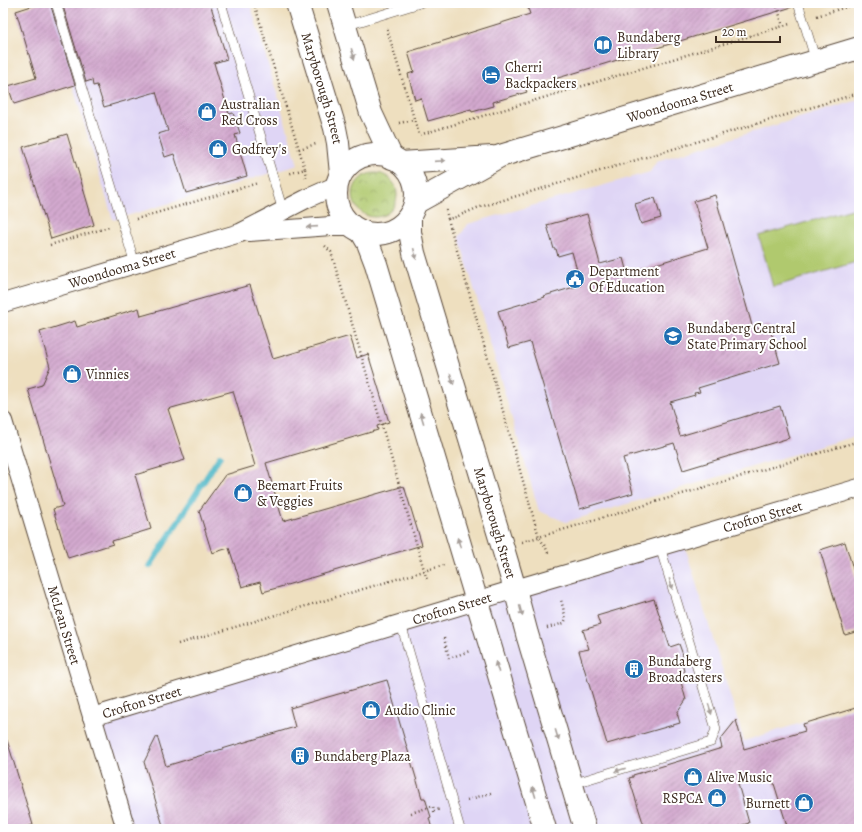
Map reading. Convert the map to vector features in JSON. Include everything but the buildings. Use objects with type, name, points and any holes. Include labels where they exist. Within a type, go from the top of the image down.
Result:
[{"type":"street","name":"Maryborough Street","points":[[297,3],[336,133],[339,154],[339,180]]},
{"type":"street","points":[[338,3],[371,113],[397,161],[408,171],[414,181],[416,192],[412,209],[403,224],[394,230],[383,234],[372,234],[356,229]]},
{"type":"street","name":"Woondooma Street","points":[[397,161],[500,156],[859,48]]},
{"type":"street","points":[[397,161],[381,155],[369,155],[358,158],[348,165],[339,180],[336,196],[338,208],[344,218],[368,243],[376,264],[545,829]]},
{"type":"street","name":"Woondooma Street","points":[[412,209],[500,156]]},
{"type":"street","name":"Woondooma Street","points":[[3,303],[240,232],[314,196],[339,180]]},
{"type":"street","name":"Maryborough Street","points":[[412,209],[410,232],[414,253],[585,829]]},
{"type":"street","name":"Woondooma Street","points":[[240,232],[331,226],[356,229]]},
{"type":"street","name":"McLean Street","points":[[3,421],[126,829]]},
{"type":"street","name":"Crofton Street","points":[[92,717],[476,601],[859,488]]},
{"type":"lane","points":[[56,3],[134,264]]},
{"type":"lane","points":[[221,3],[283,211]]},
{"type":"lane","points":[[345,26],[420,3]]},
{"type":"lane","points":[[798,3],[816,61]]},
{"type":"lane","points":[[572,784],[711,742],[716,730],[660,547]]},
{"type":"lane","points":[[401,624],[460,829]]},
{"type":"path","points":[[50,245],[305,169],[254,3]]},
{"type":"path","points":[[776,3],[783,26]]},
{"type":"path","points":[[382,14],[419,135],[859,3]]},
{"type":"path","points":[[548,554],[539,537],[448,219],[484,205],[859,93]]},
{"type":"path","points":[[299,149],[322,142]]},
{"type":"path","points":[[324,246],[332,252],[427,580]]},
{"type":"path","points":[[518,544],[859,441]]},
{"type":"path","points":[[178,644],[447,564]]},
{"type":"path","points":[[544,629],[564,623],[566,619],[561,600]]},
{"type":"path","points":[[444,638],[450,658],[472,651]]},
{"type":"shaded area","points":[[48,3],[250,3],[298,165],[113,220]]},
{"type":"shaded area","name":"Bundaberg Central State Primary School","points":[[859,100],[859,435],[566,522],[539,511],[459,237],[468,224],[650,172],[657,161]]},
{"type":"shaded area","points":[[684,543],[744,741],[859,705],[859,829],[128,829],[94,718]]},
{"type":"green space","points":[[375,173],[387,177],[393,183],[397,195],[393,207],[387,213],[375,217],[363,213],[357,207],[353,195],[357,183],[363,177]]},
{"type":"green space","points":[[859,207],[859,261],[773,287],[759,236]]},
{"type":"waterway","points":[[150,566],[220,456]]},
{"type":"place","name":"Bundaberg Library","points":[[603,45]]},
{"type":"place","name":"Cherri Backpackers","points":[[491,75]]},
{"type":"place","name":"Australian Red Cross","points":[[207,112]]},
{"type":"place","name":"Godfrey's","points":[[218,149]]},
{"type":"place","name":"Department Of Education","points":[[575,279]]},
{"type":"place","name":"Bundaberg Central State Primary School","points":[[673,336]]},
{"type":"place","name":"Vinnies","points":[[72,374]]},
{"type":"place","name":"Beemart Fruits & Veggies","points":[[243,493]]},
{"type":"place","name":"Bundaberg Broadcasters","points":[[634,669]]},
{"type":"place","name":"Audio Clinic","points":[[371,710]]},
{"type":"place","name":"Bundaberg Plaza","points":[[300,756]]},
{"type":"place","name":"Alive Music","points":[[693,777]]},
{"type":"place","name":"RSPCA","points":[[717,798]]},
{"type":"place","name":"Burnett","points":[[804,803]]}]
